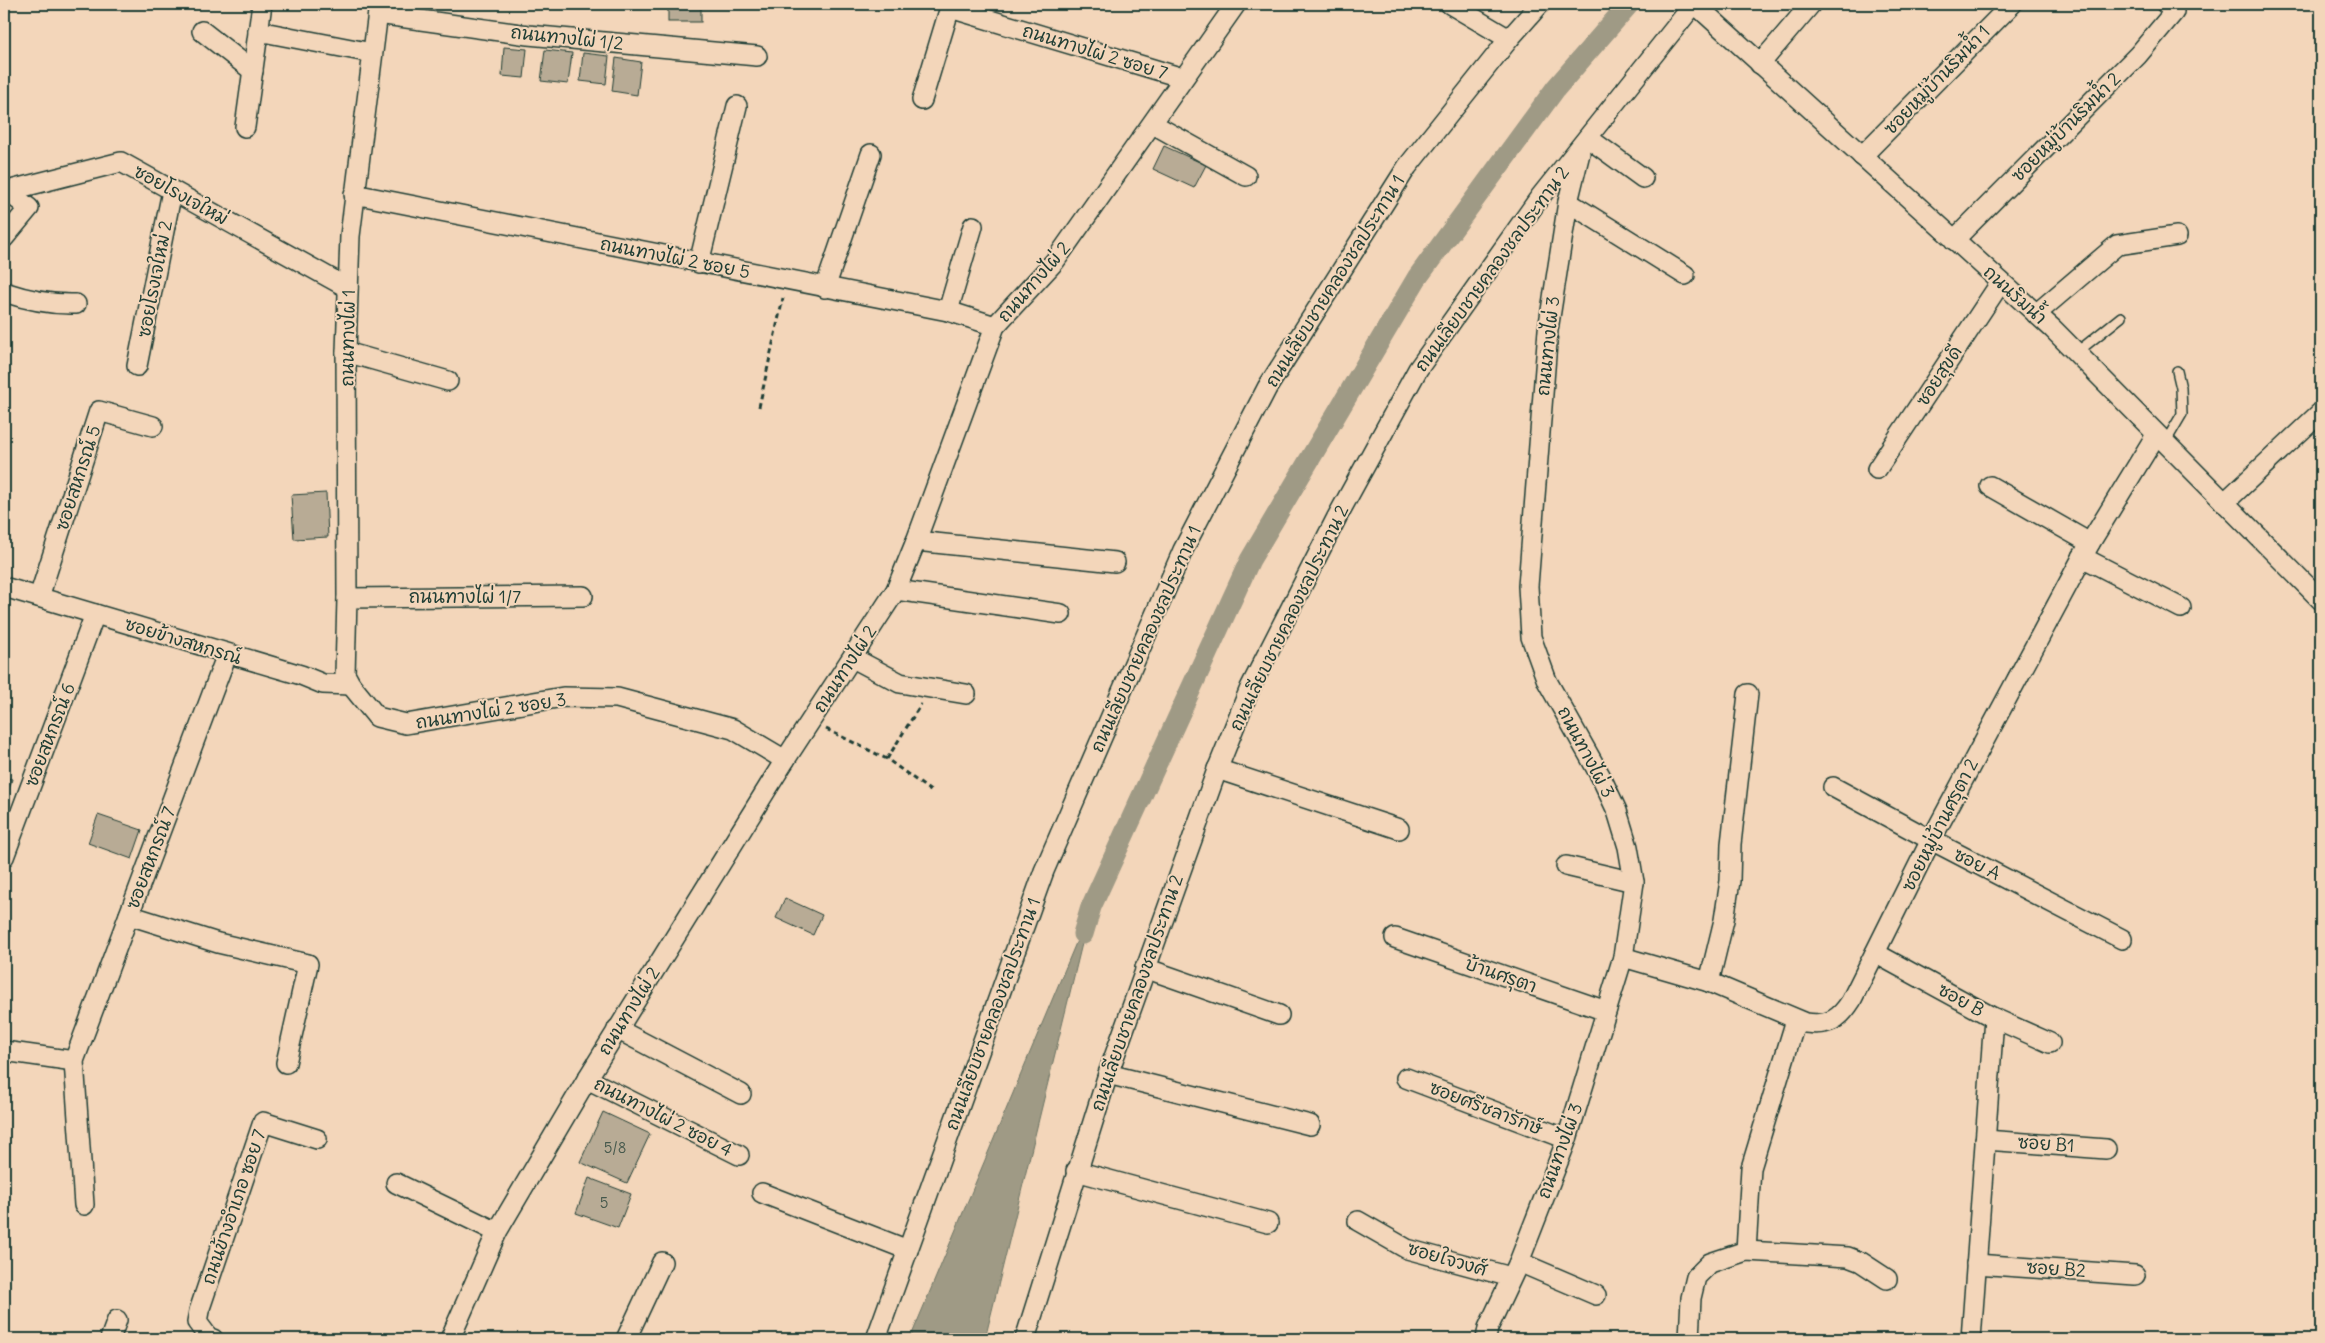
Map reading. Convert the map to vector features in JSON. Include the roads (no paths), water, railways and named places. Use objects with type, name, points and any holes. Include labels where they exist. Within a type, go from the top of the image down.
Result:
[{"type":"street","points":[[245,127],[262,4]]},
{"type":"street","name":"ถนนทางไผ่ 2","points":[[450,1339],[497,1232],[586,1079],[785,760],[896,590],[916,541],[995,326],[1055,261],[1154,124],[1183,78],[1236,4]]},
{"type":"street","points":[[1450,4],[1509,39]]},
{"type":"street","name":"ถนนเลียบชายคลองชลประทาน 1","points":[[876,1339],[1044,871],[1183,550],[1267,388],[1407,167],[1509,39],[1540,4]]},
{"type":"street","name":"ถนนริมน้ำ","points":[[1695,4],[2076,352],[2321,600]]},
{"type":"street","name":"ถนนเลียบชายคลองชลประทาน 2","points":[[1025,1339],[1076,1171],[1108,1074],[1217,769],[1254,680],[1337,517],[1418,369],[1540,198],[1695,4]]},
{"type":"street","points":[[1760,64],[1811,4]]},
{"type":"street","name":"ซอยหมู่บ้านริมน้ำ 1","points":[[1862,156],[2012,4]]},
{"type":"street","points":[[922,100],[950,6]]},
{"type":"street","name":"ถนนทางไผ่ 2 ซอย 7","points":[[950,6],[1183,78]]},
{"type":"street","name":"ซอยหมู่บ้านริมน้ำ 2","points":[[1954,240],[2138,55],[2170,8]]},
{"type":"street","name":"ถนนทางไผ่ 1","points":[[348,680],[346,352],[348,288],[354,194],[379,9]]},
{"type":"street","name":"ถนนทางไผ่ 1/2","points":[[379,9],[528,35],[757,56]]},
{"type":"street","points":[[202,31],[253,71]]},
{"type":"street","points":[[258,31],[372,53]]},
{"type":"street","points":[[699,263],[737,106]]},
{"type":"street","points":[[1154,124],[1246,176]]},
{"type":"street","points":[[1585,142],[1643,178]]},
{"type":"street","name":"ถนนทางไผ่ 3","points":[[1486,1339],[1488,1328],[1515,1270],[1567,1139],[1624,957],[1634,882],[1628,847],[1617,811],[1601,777],[1547,682],[1531,637],[1528,586],[1547,340],[1568,202],[1585,142]]},
{"type":"street","points":[[825,288],[872,154]]},
{"type":"street","name":"ซอยโรงเจใหม่","points":[[5,190],[121,162],[348,288]]},
{"type":"street","points":[[4,238],[29,208],[5,190]]},
{"type":"street","name":"ซอยโรงเจใหม่ 2","points":[[137,366],[172,191]]},
{"type":"street","name":"ถนนทางไผ่ 2 ซอย 5","points":[[354,194],[948,311],[995,326]]},
{"type":"street","points":[[1568,202],[1685,275]]},
{"type":"street","points":[[948,311],[973,226]]},
{"type":"street","points":[[2036,314],[2117,244],[2178,236]]},
{"type":"street","name":"ซอยสุขดี","points":[[1877,469],[2001,282]]},
{"type":"street","points":[[4,292],[57,305],[76,304]]},
{"type":"street","points":[[346,352],[448,381]]},
{"type":"street","name":"ซอยสหกรณ์ 5","points":[[39,597],[99,411],[153,426]]},
{"type":"street","points":[[2224,503],[2321,412]]},
{"type":"street","name":"ซอยหมู่บ้านศรุตา 2","points":[[1624,957],[1709,982],[1796,1020],[1818,1025],[1838,1018],[1850,1001],[1930,840],[2086,550],[2160,439]]},
{"type":"street","points":[[1990,486],[2086,550],[2181,608]]},
{"type":"street","points":[[916,541],[1115,562]]},
{"type":"street","name":"ซอยข้างสหกรณ์","points":[[4,587],[301,675],[323,684],[348,680]]},
{"type":"street","points":[[896,590],[1061,614]]},
{"type":"street","name":"ถนนทางไผ่ 1/7","points":[[347,598],[583,596]]},
{"type":"street","name":"ซอยสหกรณ์ 6","points":[[4,857],[95,614]]},
{"type":"street","name":"ซอยสหกรณ์ 7","points":[[74,1062],[227,654]]},
{"type":"street","points":[[853,658],[900,683],[966,694]]},
{"type":"street","name":"ถนนทางไผ่ 2 ซอย 3","points":[[348,680],[377,717],[406,724],[563,697],[617,698],[733,729],[785,760]]},
{"type":"street","points":[[1709,982],[1724,920],[1730,881],[1731,844],[1748,694]]},
{"type":"street","points":[[1217,769],[1399,829]]},
{"type":"street","name":"ซอย A","points":[[1833,787],[1930,840],[2122,939]]},
{"type":"street","points":[[1566,866],[1634,882]]},
{"type":"street","points":[[130,915],[218,943],[308,964],[286,1063]]},
{"type":"street","name":"บ้านศรุตา","points":[[1395,938],[1606,1011]]},
{"type":"street","name":"ซอย B","points":[[1875,953],[1994,1018],[2050,1043]]},
{"type":"street","points":[[1145,968],[1279,1015]]},
{"type":"street","points":[[1970,1339],[1994,1018]]},
{"type":"street","points":[[1746,1251],[1751,1168],[1796,1020]]},
{"type":"street","points":[[617,1029],[741,1094]]},
{"type":"street","points":[[4,1051],[74,1062],[84,1205]]},
{"type":"street","points":[[1108,1074],[1310,1125]]},
{"type":"street","name":"ซอยศรีชลารักษ์","points":[[1406,1078],[1567,1139]]},
{"type":"street","name":"ถนนทางไผ่ 2 ซอย 4","points":[[586,1079],[739,1155]]},
{"type":"street","name":"ถนนข้างอำเภอ ซอย 7","points":[[213,1339],[208,1338],[197,1322],[199,1311],[262,1122],[318,1139]]},
{"type":"street","name":"ซอย B1","points":[[1985,1140],[2106,1149]]},
{"type":"street","points":[[1076,1171],[1268,1223]]},
{"type":"street","points":[[396,1183],[497,1232]]},
{"type":"street","points":[[762,1193],[908,1250]]},
{"type":"street","name":"ซอยใจวงศ์","points":[[1358,1222],[1406,1249],[1515,1270],[1596,1295]]},
{"type":"street","points":[[1688,1339],[1696,1277],[1710,1262],[1746,1251],[1848,1257],[1861,1262],[1887,1279]]},
{"type":"street","points":[[626,1339],[662,1262]]},
{"type":"street","name":"ซอย B2","points":[[1976,1264],[2135,1275]]},
{"type":"street","points":[[110,1339],[117,1320]]},
{"type":"lane","points":[[2076,352],[2121,317]]},
{"type":"lane","points":[[2160,439],[2182,414],[2181,388],[2177,371]]},
{"type":"waterway","points":[[1083,934],[1091,907],[1250,560],[1417,278],[1556,88],[1629,4]]}]
